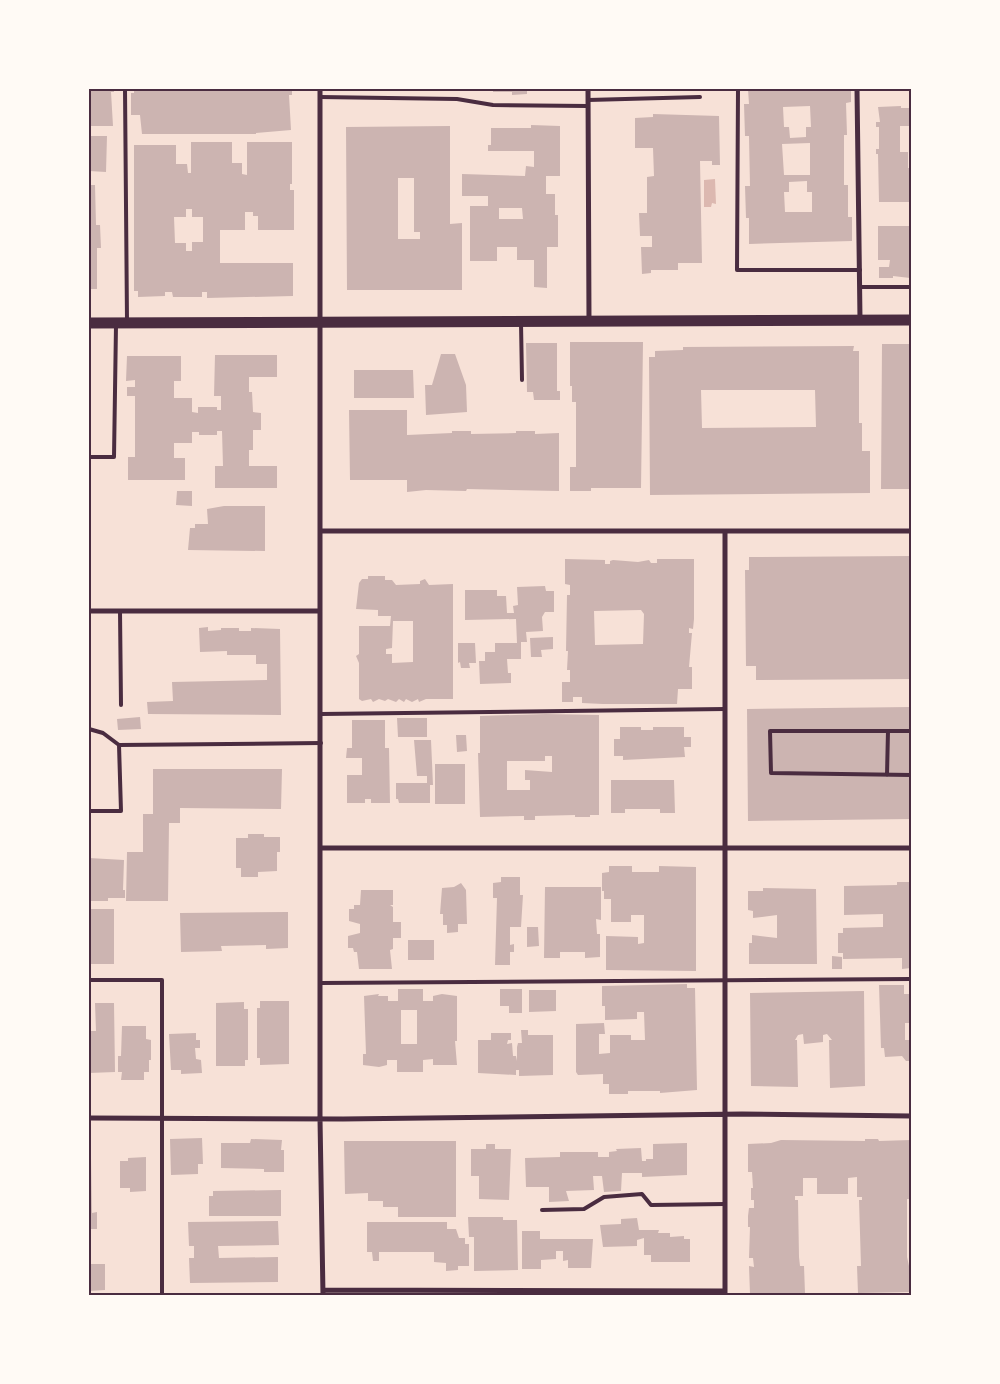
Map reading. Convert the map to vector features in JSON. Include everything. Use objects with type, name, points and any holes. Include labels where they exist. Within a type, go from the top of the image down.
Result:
[{"type":"main road","points":[[89,323],[911,320]]},
{"type":"street","points":[[320,89],[320,1119],[323,1293],[725,1293],[725,531]]},
{"type":"street","points":[[588,89],[589,320]]},
{"type":"street","points":[[857,89],[860,320]]},
{"type":"street","points":[[320,531],[911,531]]},
{"type":"street","points":[[89,611],[320,611]]},
{"type":"street","points":[[320,848],[911,848]]},
{"type":"street","points":[[89,1118],[320,1119],[725,1114],[911,1116]]},
{"type":"lane","points":[[89,457],[114,457],[122,323],[125,89]]},
{"type":"lane","points":[[738,89],[737,270],[860,270]]},
{"type":"lane","points":[[320,97],[457,99],[493,105],[588,103],[700,97]]},
{"type":"lane","points":[[860,287],[911,286]]},
{"type":"lane","points":[[521,320],[522,380]]},
{"type":"lane","points":[[120,611],[121,705]]},
{"type":"lane","points":[[321,714],[725,709]]},
{"type":"lane","points":[[89,729],[102,733],[119,745],[321,743]]},
{"type":"lane","points":[[911,731],[770,731],[771,773],[911,774]]},
{"type":"lane","points":[[888,731],[888,775]]},
{"type":"lane","points":[[89,811],[120,811],[119,745]]},
{"type":"lane","points":[[320,983],[911,979]]},
{"type":"lane","points":[[89,980],[162,980],[160,1118],[162,1295]]},
{"type":"lane","points":[[542,1210],[584,1209],[604,1197],[642,1194],[650,1204],[725,1204]]},
{"type":"shaded area","points":[[715,179],[716,204],[712,203],[711,207],[704,207],[704,180]]},
{"type":"building","points":[[89,89],[114,89],[114,92],[111,92],[113,126],[91,126],[89,123]]},
{"type":"building","points":[[134,89],[292,89],[292,95],[289,95],[291,130],[256,134],[142,134],[140,115],[131,115],[131,93],[134,93]]},
{"type":"building","points":[[493,89],[527,89],[527,94],[512,95],[512,92],[493,92]]},
{"type":"building","points":[[748,89],[851,89],[851,102],[846,103],[847,135],[844,135],[844,185],[848,185],[848,217],[852,217],[852,241],[749,244],[749,218],[746,218],[745,186],[750,186],[749,136],[745,136],[744,104],[749,104]],"holes":[[[810,106],[811,127],[806,127],[806,137],[790,138],[789,127],[784,127],[783,107]],[[810,143],[810,175],[784,175],[782,144]],[[807,181],[807,192],[812,192],[812,212],[785,212],[784,192],[789,192],[789,182]]]},
{"type":"building","points":[[901,106],[901,108],[911,108],[911,126],[900,126],[900,152],[908,152],[910,202],[879,202],[878,154],[876,154],[876,149],[879,149],[879,127],[876,127],[876,122],[880,122],[878,107]]},
{"type":"building","points":[[653,114],[719,116],[720,165],[712,165],[712,161],[700,161],[702,263],[678,263],[678,270],[651,270],[651,273],[642,274],[641,247],[652,247],[652,236],[640,236],[639,213],[647,213],[647,177],[654,176],[653,148],[635,148],[635,118],[653,117]]},
{"type":"building","points":[[531,125],[560,126],[560,176],[546,176],[546,194],[555,194],[555,215],[558,215],[558,247],[547,247],[547,288],[534,287],[534,260],[517,260],[517,247],[497,247],[497,261],[470,261],[470,206],[488,206],[488,196],[462,196],[462,174],[525,176],[526,166],[534,167],[534,151],[488,151],[488,145],[491,145],[491,128],[531,128]],"holes":[[[499,208],[522,208],[523,219],[499,219]]]},
{"type":"building","points":[[450,126],[450,224],[462,223],[462,290],[347,290],[346,127]],"holes":[[[398,178],[414,178],[414,232],[420,232],[420,239],[398,239]]]},
{"type":"building","points":[[89,136],[107,136],[106,172],[89,171]]},
{"type":"building","points":[[191,142],[232,142],[232,163],[242,163],[242,174],[247,175],[247,142],[292,142],[292,184],[290,184],[290,190],[294,190],[294,230],[258,230],[258,216],[253,216],[253,212],[245,212],[245,230],[220,230],[220,263],[293,263],[293,296],[207,298],[207,292],[202,292],[202,297],[173,297],[172,292],[165,292],[165,296],[138,297],[138,291],[134,291],[134,145],[176,145],[176,164],[187,164],[188,173],[191,173]],"holes":[[[186,209],[192,209],[192,217],[203,217],[203,242],[192,242],[192,251],[186,251],[186,243],[175,243],[174,217],[186,217]]]},
{"type":"building","points":[[89,185],[95,185],[96,225],[100,225],[101,248],[97,248],[97,289],[89,289]]},
{"type":"building","points":[[878,226],[909,226],[910,278],[893,276],[893,278],[879,278],[879,267],[889,267],[890,260],[878,260]]},
{"type":"building","points":[[570,342],[643,342],[641,488],[591,488],[591,491],[570,491],[570,467],[576,467],[576,402],[572,402],[572,386],[570,386]]},
{"type":"building","points":[[526,343],[557,343],[557,391],[560,391],[560,400],[534,400],[533,392],[527,392]]},
{"type":"building","points":[[882,344],[911,344],[911,489],[881,489]]},
{"type":"building","points":[[854,346],[853,351],[859,351],[859,423],[862,423],[862,451],[870,451],[870,493],[650,495],[649,357],[655,357],[655,351],[683,350],[683,347]],"holes":[[[701,390],[815,390],[816,427],[702,428]]]},
{"type":"building","points":[[441,354],[455,354],[466,385],[467,412],[426,415],[425,385],[432,385]]},
{"type":"building","points":[[89,355],[91,355],[91,434],[89,434]]},
{"type":"building","points":[[215,355],[277,355],[277,377],[249,377],[249,392],[252,392],[253,412],[261,413],[261,430],[253,430],[253,450],[249,450],[249,466],[277,466],[277,488],[215,488],[215,466],[223,466],[222,431],[217,431],[217,435],[199,435],[199,432],[192,432],[192,443],[174,443],[174,458],[185,458],[185,480],[128,480],[128,457],[135,457],[135,396],[127,396],[127,387],[135,387],[135,380],[126,381],[127,356],[181,356],[181,381],[174,381],[174,398],[192,398],[192,412],[198,413],[198,407],[217,407],[217,410],[221,410],[221,396],[214,396]]},
{"type":"building","points":[[354,370],[413,370],[414,398],[354,398]]},
{"type":"building","points":[[349,410],[407,410],[407,435],[452,433],[452,431],[471,431],[471,434],[516,433],[516,431],[535,431],[535,434],[559,433],[559,491],[467,489],[466,491],[426,490],[407,492],[407,480],[350,480]]},
{"type":"building","points":[[177,491],[192,491],[192,506],[176,505]]},
{"type":"building","points":[[224,506],[265,506],[265,551],[188,550],[190,528],[195,528],[195,524],[208,524],[207,509]]},
{"type":"building","points":[[911,556],[911,679],[756,680],[756,666],[746,666],[745,570],[749,570],[749,557]]},
{"type":"building","points":[[565,559],[605,560],[605,564],[610,564],[610,561],[613,560],[638,562],[649,560],[651,563],[657,563],[657,559],[694,559],[694,619],[693,629],[689,628],[689,633],[692,633],[689,667],[692,667],[692,689],[678,689],[677,704],[582,703],[582,697],[573,697],[573,702],[562,702],[562,682],[570,682],[570,670],[567,670],[568,651],[566,651],[567,595],[570,595],[570,585],[565,584]],"holes":[[[641,610],[644,614],[643,644],[595,645],[594,611]]]},
{"type":"building","points":[[368,576],[385,576],[385,580],[392,580],[396,585],[420,584],[420,581],[425,579],[429,585],[453,584],[453,699],[426,699],[419,702],[418,699],[412,702],[406,699],[404,702],[399,699],[396,702],[388,699],[385,701],[379,699],[373,702],[371,699],[362,701],[359,699],[359,663],[356,656],[359,654],[359,626],[390,626],[391,616],[378,616],[378,610],[356,609],[359,583],[362,579],[368,579]],"holes":[[[393,621],[413,621],[413,662],[392,663],[392,654],[386,654],[386,649],[392,648]]]},
{"type":"building","points":[[545,586],[546,591],[554,591],[554,612],[545,612],[542,617],[543,631],[526,632],[527,642],[521,642],[521,659],[507,659],[508,673],[511,673],[511,683],[480,684],[479,661],[485,661],[485,652],[495,652],[495,643],[517,643],[516,619],[465,620],[465,590],[497,590],[497,596],[506,596],[507,613],[514,613],[513,606],[518,605],[517,587]]},
{"type":"building","points":[[208,627],[208,631],[221,630],[221,628],[239,628],[239,631],[251,631],[251,628],[280,629],[281,715],[148,714],[147,702],[173,701],[172,682],[267,680],[267,664],[256,664],[256,655],[227,655],[227,651],[200,652],[199,628]]},
{"type":"building","points":[[553,637],[553,649],[541,650],[542,657],[531,657],[530,638]]},
{"type":"building","points":[[458,643],[475,643],[476,663],[469,663],[470,668],[461,668],[460,662],[458,663]]},
{"type":"building","points":[[911,707],[911,819],[748,821],[747,709]]},
{"type":"building","points":[[599,715],[599,815],[590,815],[590,817],[575,817],[575,815],[535,816],[535,820],[524,820],[524,816],[480,817],[478,753],[480,753],[480,716]],"holes":[[[545,756],[552,756],[552,772],[525,770],[525,780],[530,780],[530,790],[507,790],[507,761],[545,761]]]},
{"type":"building","points":[[140,717],[141,729],[118,730],[117,719]]},
{"type":"building","points":[[397,718],[427,718],[427,737],[398,737]]},
{"type":"building","points":[[352,720],[385,720],[385,748],[389,748],[390,803],[371,803],[371,799],[365,799],[365,803],[347,803],[347,775],[362,775],[362,758],[346,758],[347,748],[352,748]]},
{"type":"building","points":[[620,727],[641,727],[641,730],[653,730],[653,727],[684,727],[684,737],[691,737],[691,747],[684,747],[685,757],[623,760],[623,756],[614,756],[614,739],[620,739]]},
{"type":"building","points":[[456,735],[466,735],[467,751],[457,752]]},
{"type":"building","points":[[414,740],[431,740],[433,785],[430,785],[430,803],[399,803],[398,799],[396,799],[396,783],[427,783],[427,776],[417,776]]},
{"type":"building","points":[[435,764],[465,764],[465,804],[435,804]]},
{"type":"building","points":[[153,769],[282,769],[281,809],[180,808],[180,823],[169,823],[168,901],[126,901],[127,852],[143,852],[143,814],[153,814]]},
{"type":"building","points":[[611,780],[674,780],[675,813],[660,813],[660,809],[625,809],[625,813],[611,813]]},
{"type":"building","points":[[248,834],[280,837],[280,852],[277,852],[277,871],[258,872],[258,877],[241,877],[241,868],[236,868],[236,838],[248,838]]},
{"type":"building","points":[[89,858],[124,860],[123,890],[125,890],[125,898],[108,898],[108,901],[89,901]]},
{"type":"building","points":[[609,866],[632,866],[632,872],[659,872],[659,866],[696,867],[696,971],[606,970],[606,936],[638,937],[638,944],[644,943],[644,915],[631,915],[631,922],[611,922],[611,899],[604,899],[604,891],[602,891],[602,873],[609,872]]},
{"type":"building","points":[[501,877],[520,877],[520,895],[523,895],[521,927],[510,927],[510,945],[514,944],[514,952],[510,952],[510,965],[495,965],[497,898],[493,898],[493,883],[501,882]]},
{"type":"building","points":[[897,882],[911,882],[911,968],[902,969],[902,958],[843,959],[843,953],[838,953],[838,933],[843,933],[843,928],[883,927],[883,914],[844,915],[844,886],[897,885]]},
{"type":"building","points":[[461,883],[466,890],[467,924],[458,924],[458,932],[447,933],[447,925],[443,925],[443,914],[440,914],[442,888],[454,887]]},
{"type":"building","points":[[545,887],[601,887],[601,920],[596,919],[597,934],[600,934],[600,957],[585,958],[585,952],[560,952],[560,958],[544,958]]},
{"type":"building","points":[[763,888],[816,889],[817,964],[749,964],[749,943],[752,943],[752,935],[777,938],[777,915],[753,918],[753,911],[748,910],[748,891],[763,891]]},
{"type":"building","points":[[361,890],[393,890],[393,905],[390,905],[393,907],[393,922],[401,922],[401,938],[393,938],[393,949],[390,950],[392,969],[359,969],[357,952],[354,952],[353,948],[348,948],[348,936],[360,933],[360,924],[349,921],[349,909],[354,909],[354,905],[360,905]]},
{"type":"building","points":[[89,909],[114,909],[114,964],[89,964]]},
{"type":"building","points":[[288,912],[288,948],[266,949],[266,945],[221,946],[222,951],[181,952],[180,913]]},
{"type":"building","points":[[527,927],[538,927],[539,946],[527,947]]},
{"type":"building","points":[[408,940],[434,940],[434,960],[408,960]]},
{"type":"building","points":[[832,956],[842,957],[842,969],[832,969]]},
{"type":"building","points":[[687,984],[687,988],[695,988],[697,1090],[660,1093],[660,1091],[628,1091],[628,1094],[609,1094],[609,1084],[603,1084],[603,1074],[578,1075],[576,1072],[576,1024],[604,1023],[605,1034],[599,1034],[599,1054],[610,1053],[610,1035],[631,1035],[631,1040],[645,1040],[644,1012],[637,1012],[637,1019],[605,1020],[605,1006],[602,1006],[602,986]]},
{"type":"building","points":[[879,985],[904,985],[904,994],[911,994],[911,1023],[905,1023],[905,1040],[911,1040],[911,1061],[906,1061],[902,1056],[885,1057],[884,1048],[881,1048]]},
{"type":"building","points":[[398,989],[423,989],[423,1001],[433,1001],[433,996],[442,994],[457,996],[457,1041],[455,1041],[457,1065],[433,1065],[433,1059],[423,1060],[423,1072],[397,1072],[397,1060],[387,1060],[387,1065],[379,1067],[363,1065],[363,1054],[366,1054],[364,996],[379,994],[378,996],[388,996],[388,1001],[398,1001]],"holes":[[[401,1010],[417,1010],[417,1044],[401,1044]]]},
{"type":"building","points":[[500,989],[522,989],[522,1013],[509,1013],[509,1006],[500,1006]]},
{"type":"building","points":[[529,990],[556,990],[556,1011],[529,1012]]},
{"type":"building","points":[[864,991],[865,1086],[830,1088],[829,1040],[832,1040],[827,1034],[823,1035],[823,1042],[804,1044],[803,1034],[798,1035],[795,1040],[797,1040],[798,1087],[751,1086],[750,993]]},
{"type":"building","points":[[260,1001],[289,1001],[289,1064],[260,1065],[260,1058],[257,1058],[257,1008],[260,1008]]},
{"type":"building","points":[[244,1002],[244,1009],[248,1009],[248,1060],[245,1060],[245,1066],[216,1066],[216,1003]]},
{"type":"building","points":[[95,1003],[114,1003],[115,1072],[89,1073],[89,1031],[96,1031]]},
{"type":"building","points":[[122,1026],[146,1026],[146,1039],[151,1040],[151,1060],[149,1060],[149,1072],[144,1072],[144,1080],[121,1080],[122,1072],[118,1072],[118,1056],[121,1056]]},
{"type":"building","points":[[521,1030],[528,1030],[528,1035],[553,1035],[553,1075],[519,1076],[519,1070],[516,1070],[516,1075],[478,1073],[478,1040],[491,1040],[491,1033],[511,1033],[511,1040],[508,1040],[507,1044],[512,1043],[513,1056],[516,1056],[517,1061],[518,1043],[522,1043]]},
{"type":"building","points":[[196,1033],[196,1040],[200,1040],[200,1048],[195,1048],[196,1059],[201,1060],[202,1073],[181,1074],[181,1070],[171,1070],[169,1034]]},
{"type":"building","points":[[202,1138],[203,1164],[198,1164],[198,1174],[171,1175],[170,1139]]},
{"type":"building","points":[[251,1139],[282,1140],[281,1150],[284,1150],[284,1172],[264,1172],[264,1169],[221,1168],[221,1143],[250,1143]]},
{"type":"building","points":[[865,1139],[878,1139],[879,1141],[911,1140],[911,1199],[907,1199],[907,1257],[909,1266],[911,1266],[911,1292],[858,1293],[857,1266],[861,1266],[859,1200],[862,1200],[862,1197],[857,1197],[857,1177],[848,1178],[848,1194],[817,1194],[817,1178],[803,1178],[803,1196],[795,1196],[795,1200],[798,1200],[799,1257],[800,1266],[804,1266],[805,1293],[750,1294],[749,1266],[754,1267],[753,1258],[749,1258],[750,1227],[748,1227],[748,1216],[749,1208],[754,1208],[754,1200],[751,1200],[751,1188],[753,1188],[752,1172],[748,1172],[748,1144],[771,1143],[781,1140],[865,1141]]},
{"type":"building","points":[[344,1141],[456,1141],[456,1217],[398,1217],[398,1207],[383,1207],[383,1201],[368,1201],[368,1193],[345,1194]]},
{"type":"building","points":[[687,1143],[687,1175],[642,1177],[642,1173],[622,1173],[621,1191],[604,1192],[602,1176],[593,1176],[594,1190],[566,1191],[569,1201],[549,1202],[549,1187],[526,1187],[525,1158],[560,1157],[560,1152],[598,1152],[598,1157],[609,1157],[609,1152],[617,1151],[616,1149],[641,1148],[642,1161],[646,1161],[646,1159],[653,1159],[653,1144]]},
{"type":"building","points":[[486,1144],[495,1144],[495,1149],[511,1149],[509,1200],[479,1199],[479,1176],[471,1176],[471,1149],[486,1149]]},
{"type":"building","points":[[146,1157],[146,1191],[130,1192],[130,1188],[120,1188],[120,1161],[128,1161],[128,1158]]},
{"type":"building","points":[[89,1158],[91,1158],[92,1213],[97,1212],[97,1229],[89,1229]]},
{"type":"building","points":[[281,1190],[281,1216],[209,1216],[209,1196],[213,1196],[213,1191]]},
{"type":"building","points":[[468,1217],[503,1217],[503,1220],[517,1220],[518,1270],[474,1271],[474,1237],[469,1237]]},
{"type":"building","points":[[637,1218],[639,1230],[659,1230],[658,1233],[670,1233],[670,1237],[684,1236],[684,1239],[690,1239],[690,1262],[651,1262],[651,1255],[644,1255],[644,1238],[637,1240],[637,1246],[603,1247],[600,1225],[621,1224],[621,1219]]},
{"type":"building","points":[[278,1221],[279,1245],[218,1246],[219,1258],[278,1257],[278,1282],[190,1283],[189,1258],[194,1258],[194,1246],[189,1246],[188,1222]]},
{"type":"building","points":[[367,1222],[447,1222],[447,1229],[456,1229],[459,1238],[465,1238],[465,1244],[469,1244],[469,1266],[458,1266],[458,1270],[446,1271],[446,1263],[434,1262],[434,1252],[379,1252],[379,1261],[373,1261],[372,1252],[367,1252]]},
{"type":"building","points":[[522,1231],[540,1231],[540,1239],[593,1239],[591,1268],[568,1268],[568,1260],[563,1261],[563,1251],[556,1251],[556,1259],[541,1260],[541,1269],[522,1269]]},
{"type":"building","points":[[89,1264],[105,1264],[105,1290],[89,1291]]}]
